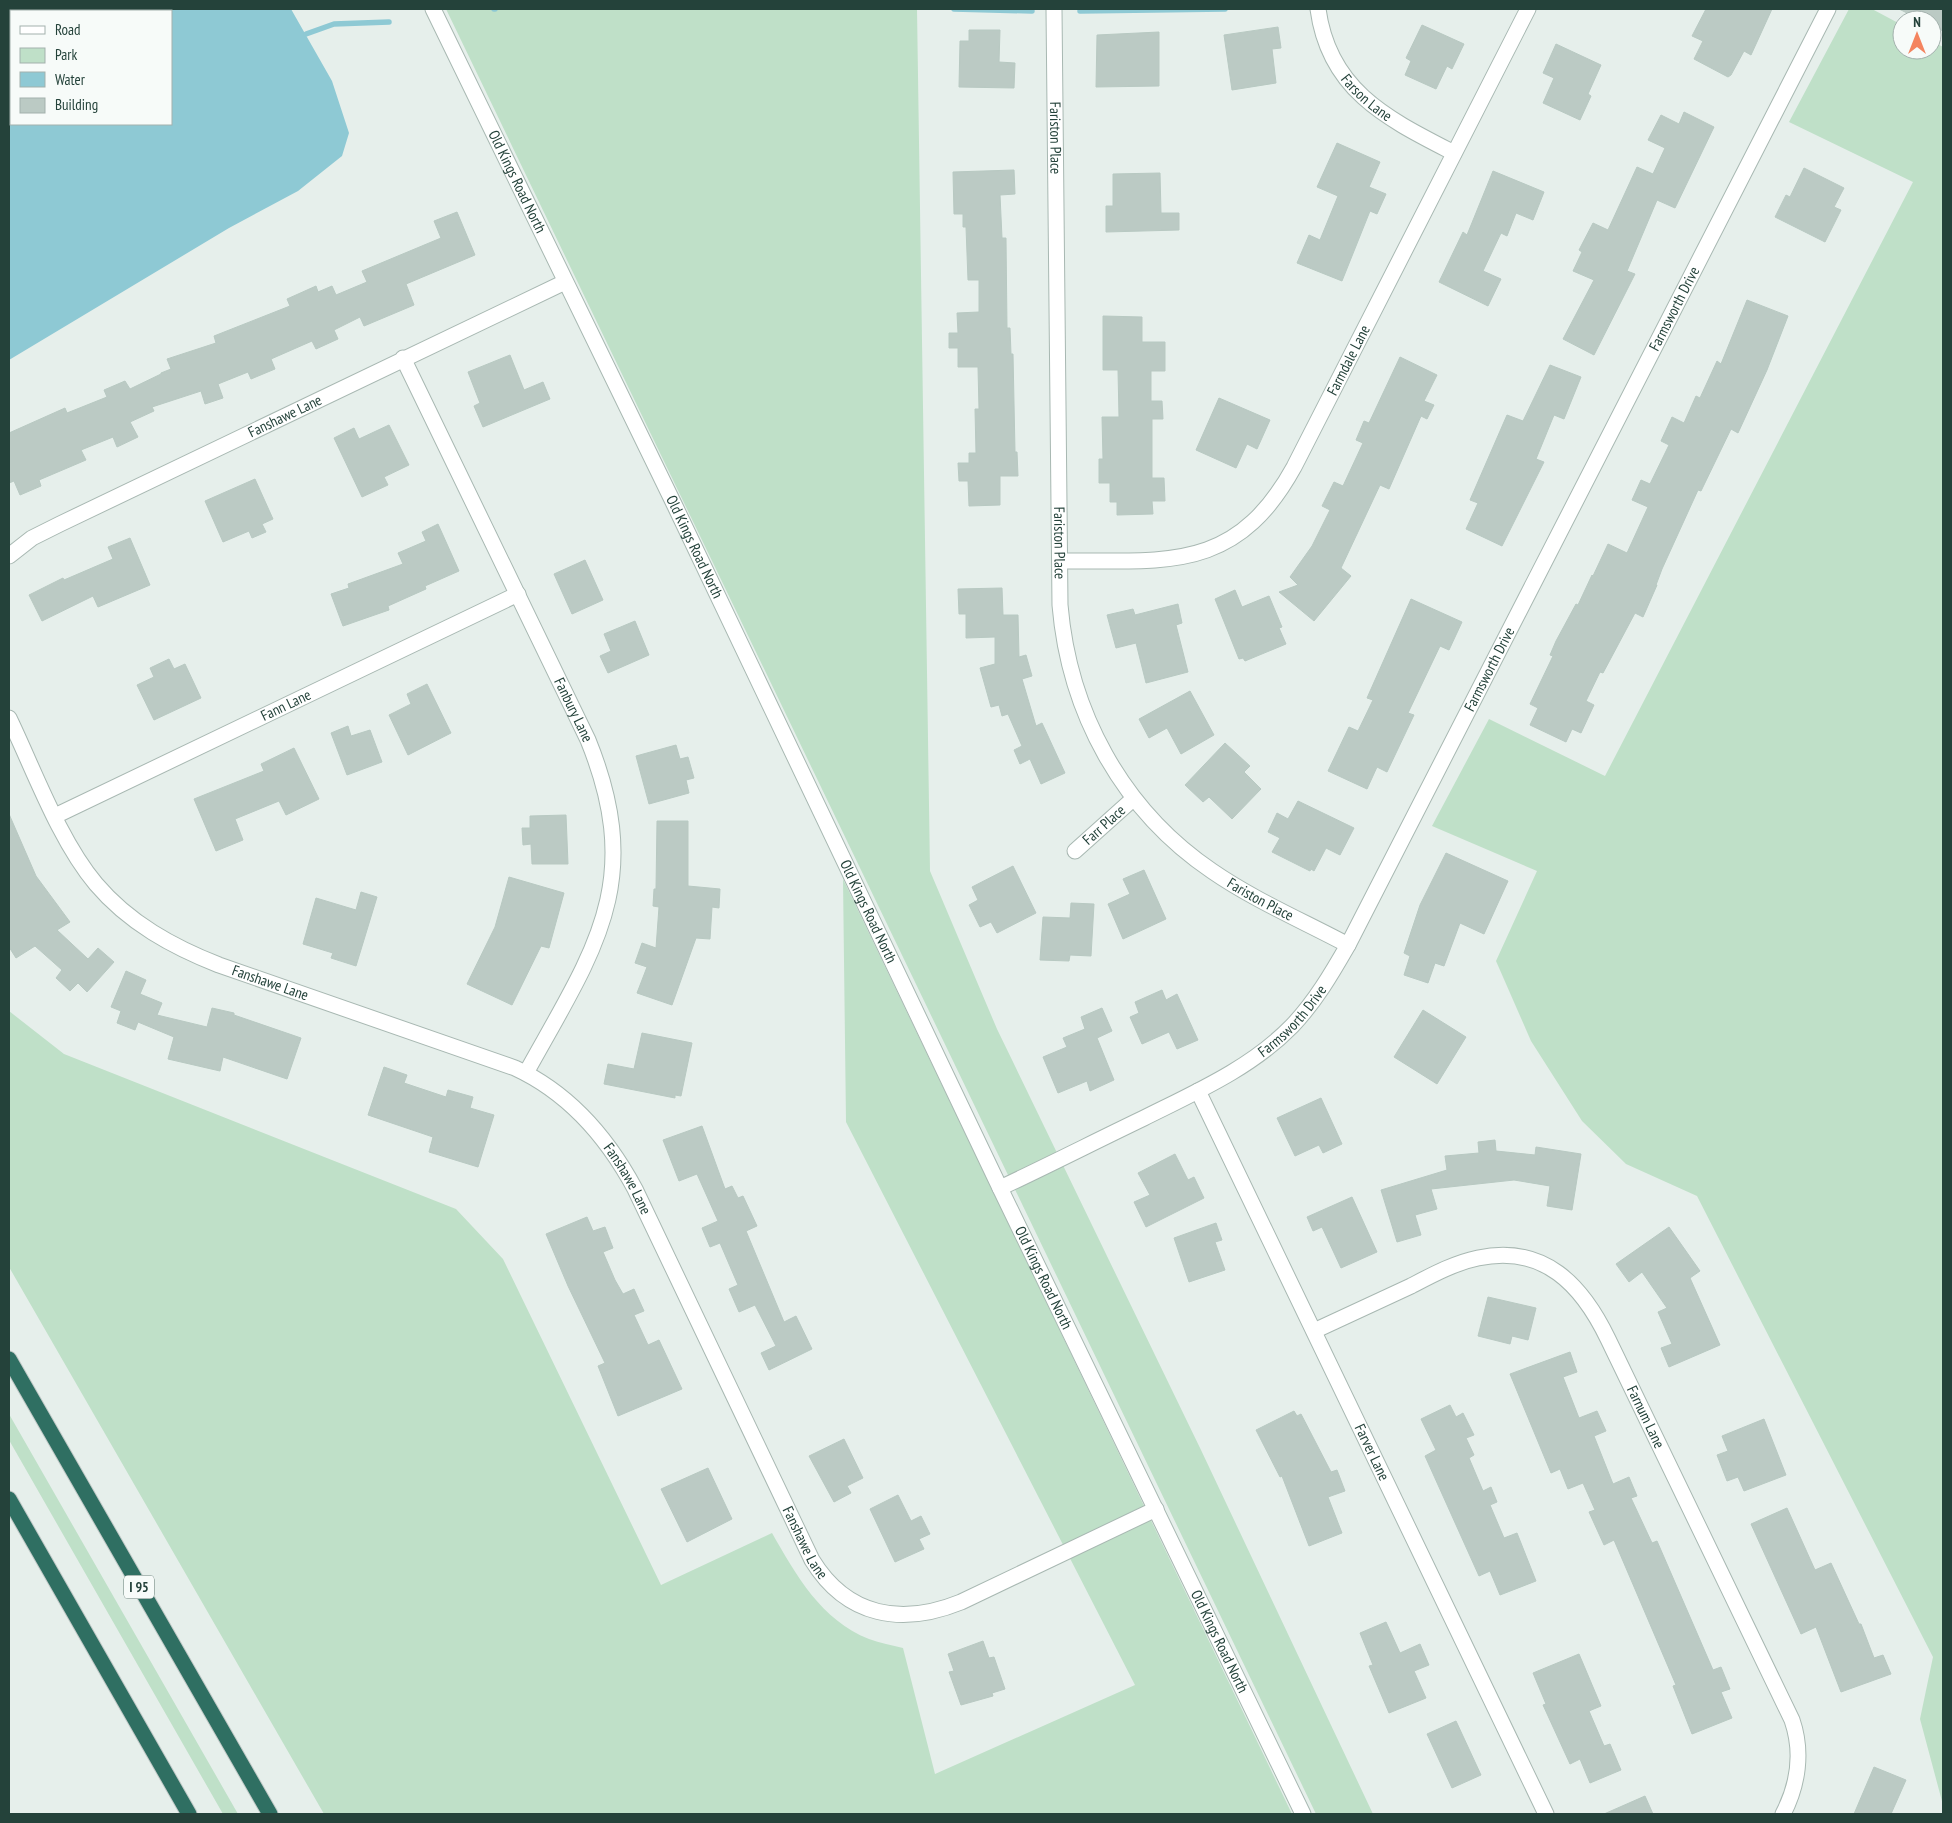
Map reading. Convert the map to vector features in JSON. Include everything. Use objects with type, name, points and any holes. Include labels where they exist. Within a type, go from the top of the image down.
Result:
[{"type":"highway","name":"I 95","points":[[9,1360],[270,1814]]},
{"type":"highway","points":[[9,1499],[189,1814]]},
{"type":"street","name":"Old Kings Road North","points":[[433,9],[675,506],[1000,1188],[1303,1814]]},
{"type":"street","name":"Fariston Place","points":[[1054,9],[1060,562],[1062,622],[1075,685],[1098,741],[1133,799],[1176,843],[1212,871],[1244,891],[1348,945]]},
{"type":"street","name":"Farson Lane","points":[[1318,9],[1323,33],[1331,55],[1348,83],[1360,96],[1384,115],[1454,153]]},
{"type":"street","name":"Farmdale Lane","points":[[1060,562],[1163,560],[1188,557],[1224,544],[1258,519],[1275,499],[1294,467],[1528,9]]},
{"type":"street","name":"Farmsworth Drive","points":[[1000,1188],[1198,1091],[1247,1063],[1292,1026],[1318,995],[1348,945],[1828,9]]},
{"type":"street","name":"Fanshawe Lane","points":[[9,556],[32,538],[60,524],[565,282]]},
{"type":"street","name":"Fanbury Lane","points":[[403,358],[588,740],[599,767],[610,807],[614,852],[610,894],[595,942],[580,975],[526,1073]]},
{"type":"street","name":"Fann Lane","points":[[55,816],[518,594]]},
{"type":"street","name":"Fanshawe Lane","points":[[9,718],[55,816],[82,865],[97,886],[137,923],[176,946],[219,965],[526,1073],[576,1109],[604,1138],[620,1163],[812,1560],[826,1579],[844,1595],[865,1606],[890,1614],[912,1616],[935,1612],[961,1602],[1156,1509]]},
{"type":"street","name":"Farr Place","points":[[1075,851],[1133,799]]},
{"type":"street","name":"Farver Lane","points":[[1198,1091],[1546,1814]]},
{"type":"street","name":"Farnum Lane","points":[[1314,1331],[1445,1269],[1477,1258],[1508,1256],[1535,1261],[1559,1273],[1579,1290],[1595,1312],[1792,1720],[1798,1742],[1798,1766],[1793,1791],[1783,1814]]},
{"type":"green space","points":[[446,9],[917,9],[930,871],[997,1029],[1201,1450],[1373,1814],[1316,1814]]},
{"type":"green space","points":[[1849,9],[1872,9],[1892,20],[1892,60],[1942,60],[1943,47],[1943,1805],[1920,1719],[1933,1657],[1697,1196],[1626,1164],[1582,1121],[1531,1041],[1496,961],[1537,871],[1432,826],[1489,719],[1605,776],[1913,182],[1789,122]]},
{"type":"green space","points":[[843,879],[1292,1814],[324,1814],[9,1267],[9,1011],[64,1054],[456,1209],[503,1259],[661,1585],[772,1533],[811,1595],[837,1620],[852,1631],[869,1639],[903,1648],[935,1774],[1135,1685],[846,1122]]},
{"type":"green space","points":[[9,1414],[238,1814],[223,1814],[9,1440]]},
{"type":"water","points":[[9,9],[291,9],[332,81],[349,133],[342,156],[298,191],[229,228],[9,360]]},
{"type":"building","points":[[1706,9],[1772,9],[1751,55],[1744,51],[1731,75],[1728,77],[1694,59],[1703,41],[1692,36]]},
{"type":"building","points":[[1899,9],[1943,9],[1943,31],[1942,10]]},
{"type":"building","points":[[1422,25],[1464,44],[1452,69],[1447,66],[1436,89],[1405,75],[1411,61],[1406,58]]},
{"type":"building","points":[[1278,27],[1281,48],[1272,49],[1276,83],[1232,90],[1224,35]]},
{"type":"building","points":[[969,30],[1000,30],[999,62],[1015,63],[1014,88],[959,87],[960,41],[969,41]]},
{"type":"building","points":[[1159,32],[1159,86],[1096,87],[1097,35]]},
{"type":"building","points":[[1556,44],[1601,65],[1588,94],[1591,96],[1580,120],[1543,103],[1554,78],[1543,73]]},
{"type":"building","points":[[1684,112],[1714,127],[1675,208],[1657,200],[1627,271],[1635,274],[1594,355],[1563,339],[1594,280],[1573,271],[1582,252],[1579,250],[1593,223],[1608,230],[1637,167],[1653,174],[1665,148],[1648,140],[1661,115],[1679,124]]},
{"type":"building","points":[[1337,143],[1380,162],[1369,187],[1386,194],[1377,214],[1370,211],[1342,281],[1297,263],[1309,235],[1320,240],[1338,196],[1317,187]]},
{"type":"building","points":[[1804,168],[1844,188],[1834,207],[1841,210],[1825,242],[1775,217],[1786,195],[1790,197]]},
{"type":"building","points":[[1014,170],[1015,194],[1000,195],[1002,238],[1006,238],[1007,328],[1010,328],[1011,354],[1013,354],[1015,452],[1017,452],[1018,476],[1000,476],[1000,505],[969,506],[968,481],[959,481],[958,463],[969,463],[969,453],[976,453],[975,409],[979,409],[978,367],[958,367],[958,348],[949,348],[949,333],[958,333],[957,313],[979,312],[979,280],[968,280],[966,227],[963,227],[963,214],[954,214],[953,172]]},
{"type":"building","points":[[1493,171],[1544,192],[1533,220],[1516,213],[1507,236],[1501,233],[1483,271],[1501,279],[1488,306],[1439,282],[1463,232],[1467,235]]},
{"type":"building","points":[[1160,173],[1161,213],[1179,213],[1179,230],[1106,232],[1106,206],[1113,206],[1113,174]]},
{"type":"building","points":[[457,212],[475,255],[406,284],[414,305],[364,326],[360,317],[334,330],[338,339],[316,349],[312,341],[271,359],[275,369],[251,379],[248,372],[218,384],[223,398],[205,404],[201,391],[152,407],[154,411],[130,422],[138,437],[117,447],[113,437],[81,450],[86,460],[39,480],[41,486],[20,495],[14,481],[9,483],[9,433],[65,408],[67,413],[107,397],[104,390],[125,381],[130,389],[171,369],[167,359],[216,343],[214,336],[290,306],[287,299],[316,286],[318,292],[332,286],[336,295],[367,282],[362,271],[441,238],[434,221]]},
{"type":"building","points":[[1747,300],[1788,316],[1767,370],[1738,433],[1731,429],[1701,491],[1698,490],[1662,569],[1643,617],[1635,613],[1603,673],[1600,672],[1586,701],[1594,705],[1581,733],[1572,729],[1566,742],[1530,725],[1538,708],[1530,704],[1553,656],[1550,655],[1576,604],[1578,605],[1608,544],[1627,553],[1648,507],[1632,500],[1641,480],[1650,484],[1669,445],[1661,441],[1672,417],[1684,423],[1696,396],[1700,398],[1717,361],[1721,364]]},
{"type":"building","points":[[1103,316],[1142,317],[1142,342],[1165,342],[1165,371],[1151,371],[1151,401],[1162,401],[1163,419],[1152,419],[1152,478],[1164,478],[1165,501],[1152,501],[1153,514],[1117,515],[1117,502],[1110,502],[1110,483],[1099,483],[1099,459],[1103,459],[1102,417],[1119,417],[1118,370],[1103,370]]},
{"type":"building","points":[[510,355],[524,390],[543,382],[550,399],[483,427],[474,406],[480,403],[468,372]]},
{"type":"building","points":[[1400,357],[1437,375],[1424,401],[1434,405],[1427,419],[1421,416],[1389,489],[1380,485],[1341,568],[1351,576],[1314,621],[1279,592],[1298,585],[1290,577],[1312,546],[1330,510],[1322,506],[1334,482],[1343,486],[1363,443],[1356,440],[1364,421],[1369,423]]},
{"type":"building","points":[[1550,365],[1581,377],[1564,419],[1554,415],[1536,459],[1544,462],[1502,546],[1466,529],[1478,503],[1470,500],[1507,415],[1523,421]]},
{"type":"building","points":[[1219,398],[1270,420],[1257,449],[1247,444],[1236,468],[1196,450]]},
{"type":"building","points":[[389,425],[409,465],[384,477],[388,485],[362,497],[334,438],[354,428],[359,439]]},
{"type":"building","points":[[255,479],[273,519],[262,524],[266,532],[252,538],[249,531],[223,542],[205,501]]},
{"type":"building","points":[[438,524],[459,571],[425,586],[426,589],[388,606],[389,610],[343,626],[331,594],[349,588],[348,584],[403,564],[398,553],[426,541],[422,532]]},
{"type":"building","points":[[130,538],[150,585],[98,607],[93,596],[42,621],[29,595],[63,578],[64,580],[113,559],[108,547]]},
{"type":"building","points":[[585,560],[603,600],[572,614],[554,574]]},
{"type":"building","points":[[1002,588],[1003,615],[1018,615],[1019,657],[1026,655],[1032,676],[1022,679],[1036,726],[1042,723],[1065,773],[1041,784],[1030,759],[1020,764],[1014,750],[1022,746],[1008,714],[1002,716],[999,705],[991,707],[980,668],[995,664],[995,637],[966,638],[966,614],[959,614],[958,589]]},
{"type":"building","points":[[1235,590],[1242,607],[1269,596],[1282,627],[1279,628],[1286,644],[1245,661],[1243,658],[1239,659],[1215,599]]},
{"type":"building","points":[[1411,599],[1462,622],[1449,650],[1440,646],[1408,713],[1414,715],[1387,772],[1377,767],[1367,789],[1328,771],[1349,727],[1358,731],[1373,700],[1367,698]]},
{"type":"building","points":[[1178,604],[1182,623],[1176,625],[1188,672],[1146,683],[1136,643],[1116,648],[1107,615],[1133,609],[1135,615]]},
{"type":"building","points":[[635,621],[649,655],[608,673],[600,656],[611,651],[604,634]]},
{"type":"building","points":[[169,659],[174,669],[185,664],[201,698],[154,720],[137,685],[154,677],[150,668]]},
{"type":"building","points":[[427,684],[451,733],[408,755],[389,715],[411,704],[407,694]]},
{"type":"building","points":[[1190,691],[1214,735],[1181,754],[1167,728],[1149,738],[1139,719]]},
{"type":"building","points":[[348,726],[351,736],[370,730],[382,762],[347,775],[331,733]]},
{"type":"building","points":[[1225,743],[1250,766],[1244,772],[1261,789],[1232,819],[1209,797],[1203,802],[1185,785]]},
{"type":"building","points":[[676,745],[680,759],[688,757],[694,778],[686,780],[689,793],[649,804],[636,756]]},
{"type":"building","points":[[294,748],[319,799],[286,815],[279,801],[235,819],[243,840],[216,851],[194,799],[264,771],[261,764]]},
{"type":"building","points":[[1298,801],[1354,828],[1340,855],[1326,848],[1314,871],[1311,869],[1310,871],[1272,852],[1280,838],[1268,832],[1277,813],[1288,819]]},
{"type":"building","points":[[9,814],[36,876],[70,922],[57,930],[88,959],[98,948],[114,962],[87,992],[78,983],[70,991],[56,978],[62,970],[35,946],[16,958],[9,947]]},
{"type":"building","points":[[566,815],[568,864],[532,864],[531,844],[523,845],[522,828],[530,828],[530,816]]},
{"type":"building","points":[[657,821],[688,821],[688,886],[720,889],[719,908],[712,907],[710,939],[696,938],[672,1005],[637,993],[647,967],[635,963],[642,943],[656,948],[659,907],[653,906],[654,889],[656,889]]},
{"type":"building","points":[[1446,853],[1508,881],[1484,934],[1460,923],[1444,966],[1435,963],[1428,983],[1404,975],[1410,956],[1404,953],[1420,905]]},
{"type":"building","points":[[1013,866],[1036,913],[997,933],[991,922],[980,927],[969,905],[978,900],[972,887]]},
{"type":"building","points":[[1144,870],[1166,919],[1123,939],[1108,904],[1130,894],[1123,879]]},
{"type":"building","points":[[509,877],[564,893],[549,948],[541,946],[512,1005],[467,984],[495,927]]},
{"type":"building","points":[[361,892],[377,897],[356,966],[331,958],[333,953],[303,944],[316,898],[356,910]]},
{"type":"building","points":[[1071,903],[1094,904],[1091,956],[1070,955],[1069,961],[1040,960],[1043,917],[1070,918]]},
{"type":"building","points":[[126,971],[146,980],[140,994],[162,1003],[157,1015],[207,1027],[212,1008],[234,1013],[234,1015],[301,1038],[287,1079],[223,1057],[220,1071],[168,1059],[174,1037],[138,1022],[135,1030],[117,1023],[121,1011],[111,1007]]},
{"type":"building","points":[[1162,990],[1166,1000],[1177,994],[1198,1040],[1177,1049],[1169,1032],[1142,1044],[1130,1017],[1139,1013],[1135,1002]]},
{"type":"building","points":[[1102,1008],[1112,1031],[1097,1038],[1114,1080],[1090,1091],[1087,1081],[1058,1093],[1043,1057],[1067,1047],[1063,1038],[1085,1029],[1081,1017]]},
{"type":"building","points":[[1423,1010],[1466,1037],[1437,1084],[1394,1057]]},
{"type":"building","points":[[642,1033],[692,1043],[681,1096],[675,1095],[675,1098],[604,1084],[608,1064],[634,1069]]},
{"type":"building","points":[[384,1067],[407,1075],[404,1083],[446,1097],[448,1090],[473,1097],[470,1108],[494,1115],[478,1167],[429,1152],[433,1137],[368,1115]]},
{"type":"building","points":[[1321,1098],[1342,1144],[1323,1153],[1319,1145],[1295,1156],[1277,1118]]},
{"type":"building","points":[[702,1126],[725,1189],[732,1186],[738,1198],[743,1196],[757,1226],[746,1231],[784,1322],[796,1316],[812,1349],[769,1370],[761,1353],[776,1346],[755,1305],[739,1312],[729,1289],[738,1285],[720,1243],[710,1247],[702,1228],[718,1221],[697,1174],[679,1181],[663,1140]]},
{"type":"building","points":[[1495,1140],[1496,1151],[1535,1155],[1536,1147],[1581,1154],[1572,1210],[1547,1206],[1550,1186],[1514,1180],[1431,1189],[1437,1209],[1415,1215],[1421,1235],[1397,1242],[1381,1190],[1447,1170],[1445,1156],[1479,1153],[1478,1142]]},
{"type":"building","points":[[1175,1154],[1188,1180],[1194,1177],[1204,1198],[1146,1227],[1134,1202],[1150,1195],[1138,1173]]},
{"type":"building","points":[[1352,1197],[1377,1252],[1341,1268],[1322,1227],[1313,1231],[1307,1217]]},
{"type":"building","points":[[587,1217],[593,1231],[605,1227],[613,1248],[603,1252],[615,1280],[623,1294],[634,1289],[644,1311],[634,1315],[648,1345],[659,1340],[682,1389],[618,1416],[598,1366],[605,1363],[568,1286],[546,1234]]},
{"type":"building","points":[[1216,1223],[1222,1240],[1215,1242],[1225,1270],[1189,1282],[1174,1238]]},
{"type":"building","points":[[1669,1227],[1700,1271],[1690,1278],[1720,1345],[1669,1367],[1661,1348],[1672,1344],[1658,1312],[1667,1308],[1642,1272],[1629,1282],[1616,1264]]},
{"type":"building","points":[[1488,1297],[1536,1308],[1528,1340],[1512,1336],[1510,1344],[1478,1336]]},
{"type":"building","points":[[1570,1352],[1577,1372],[1563,1377],[1579,1418],[1597,1411],[1606,1431],[1594,1436],[1613,1484],[1629,1477],[1637,1496],[1631,1498],[1652,1543],[1657,1541],[1713,1670],[1721,1667],[1730,1689],[1721,1692],[1732,1718],[1692,1734],[1673,1686],[1676,1685],[1614,1540],[1604,1545],[1589,1512],[1595,1510],[1583,1483],[1568,1489],[1560,1469],[1551,1473],[1510,1374]]},
{"type":"building","points":[[1450,1405],[1456,1417],[1463,1413],[1474,1435],[1466,1438],[1474,1455],[1469,1458],[1483,1491],[1491,1487],[1497,1502],[1490,1505],[1504,1538],[1517,1533],[1536,1581],[1500,1595],[1490,1571],[1479,1576],[1425,1456],[1436,1450],[1421,1419]]},
{"type":"building","points":[[1294,1411],[1297,1416],[1301,1414],[1331,1472],[1337,1470],[1345,1491],[1328,1497],[1342,1533],[1309,1546],[1282,1476],[1280,1477],[1256,1430]]},
{"type":"building","points":[[1764,1419],[1786,1475],[1744,1491],[1738,1477],[1727,1481],[1717,1455],[1728,1451],[1722,1436]]},
{"type":"building","points":[[844,1439],[863,1478],[847,1486],[851,1493],[834,1502],[809,1456]]},
{"type":"building","points":[[708,1468],[732,1519],[687,1542],[661,1489]]},
{"type":"building","points":[[898,1495],[911,1521],[921,1516],[930,1534],[919,1539],[924,1549],[895,1562],[870,1509]]},
{"type":"building","points":[[1787,1508],[1815,1570],[1831,1563],[1859,1624],[1861,1624],[1874,1658],[1883,1655],[1891,1674],[1841,1692],[1816,1627],[1801,1634],[1751,1524]]},
{"type":"building","points":[[1386,1622],[1400,1653],[1420,1644],[1429,1665],[1414,1671],[1426,1698],[1389,1713],[1369,1666],[1373,1665],[1360,1633]]},
{"type":"building","points":[[983,1641],[989,1658],[994,1657],[1005,1689],[992,1693],[993,1696],[961,1705],[949,1672],[954,1671],[948,1654]]},
{"type":"building","points":[[1579,1654],[1601,1706],[1589,1711],[1604,1746],[1610,1744],[1621,1770],[1590,1783],[1580,1759],[1570,1764],[1543,1705],[1546,1704],[1533,1673]]},
{"type":"building","points":[[1456,1721],[1481,1775],[1452,1788],[1427,1734]]},
{"type":"building","points":[[1874,1767],[1906,1780],[1891,1814],[1854,1814]]},
{"type":"building","points":[[1645,1796],[1653,1814],[1604,1814]]},
{"type":"waterway","points":[[954,9],[1032,11]]},
{"type":"waterway","points":[[1080,11],[1225,9]]},
{"type":"waterway","points":[[306,34],[334,24],[389,22]]}]
